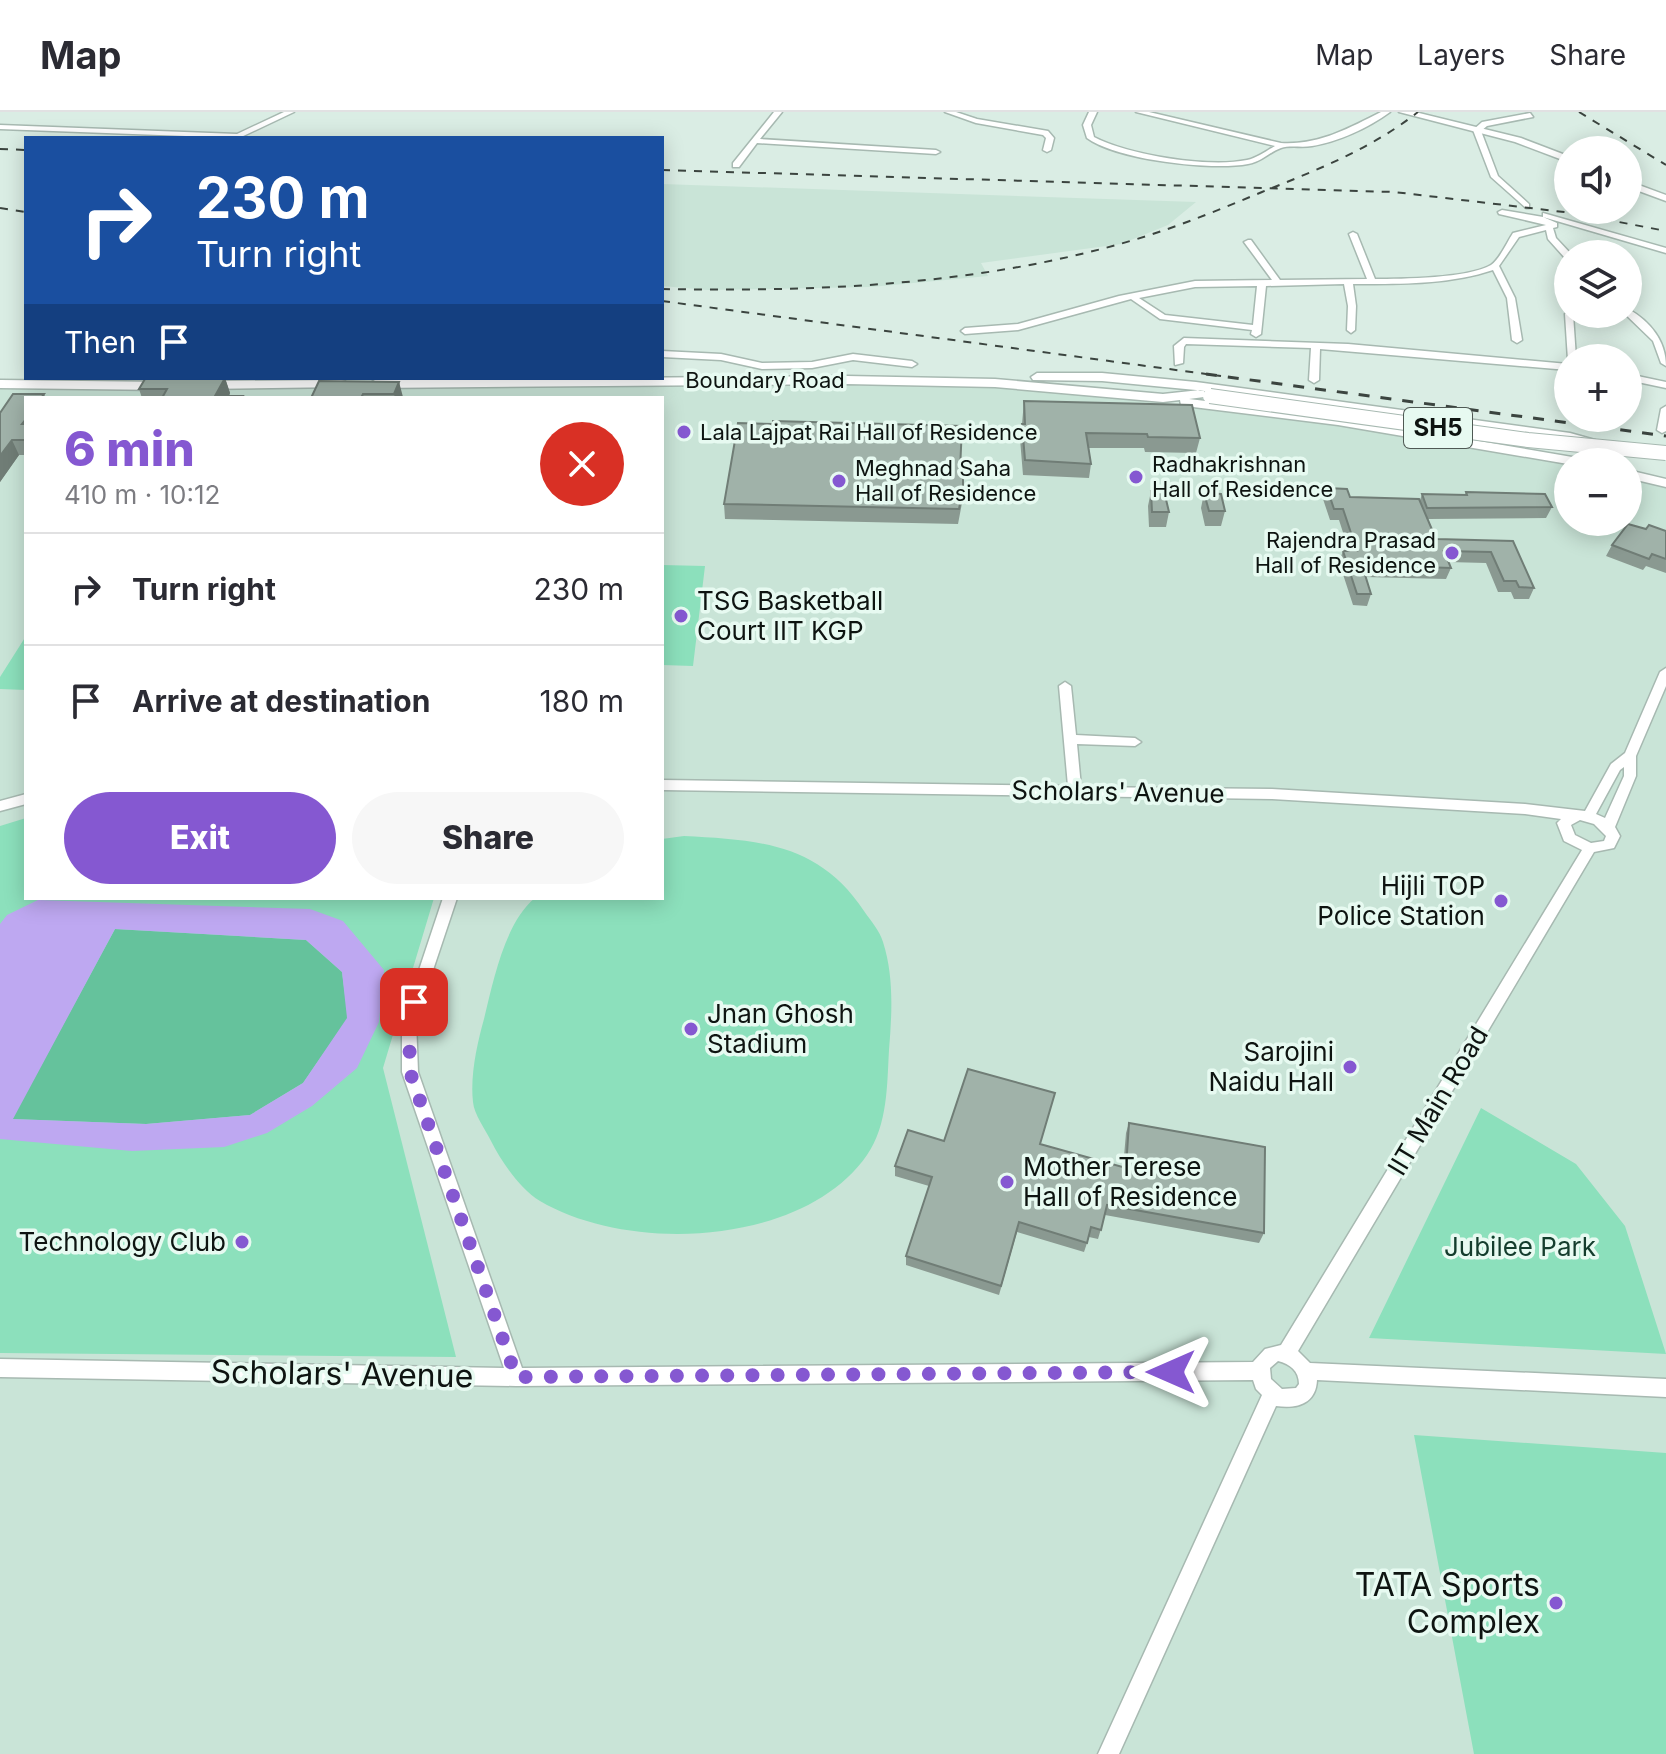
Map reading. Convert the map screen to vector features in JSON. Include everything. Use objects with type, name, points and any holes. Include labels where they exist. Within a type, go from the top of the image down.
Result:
[{"type":"main road","points":[[1404,112],[1480,137],[1518,140],[1554,154]]},
{"type":"main road","points":[[1642,189],[1666,198]]},
{"type":"main road","points":[[1100,394],[1102,377]]},
{"type":"main road","name":"Boundary Road","points":[[664,380],[955,381],[1102,377],[1180,384],[1570,437],[1598,448]]},
{"type":"main road","name":"Boundary Road","points":[[187,385],[641,380]]},
{"type":"main road","points":[[0,384],[47,381],[172,385]]},
{"type":"main road","name":"Boundary Road","points":[[955,381],[1163,398]]},
{"type":"main road","name":"SH5","points":[[1180,384],[1205,395]]},
{"type":"main road","name":"SH5","points":[[1163,398],[1205,395],[1567,445],[1666,453]]},
{"type":"main road","points":[[1163,398],[1338,421],[1554,458]]},
{"type":"main road","points":[[1642,476],[1666,483]]},
{"type":"street","points":[[0,127],[238,136],[290,112]]},
{"type":"street","points":[[736,165],[778,112]]},
{"type":"street","points":[[949,112],[976,121],[1013,122],[1049,136],[1047,150]]},
{"type":"street","points":[[1093,112],[1087,125],[1091,138],[1117,150],[1175,159],[1241,163],[1253,161],[1281,145]]},
{"type":"street","points":[[1140,112],[1281,145],[1320,145],[1386,112]]},
{"type":"street","points":[[1530,115],[1485,124],[1480,137],[1495,177],[1530,208],[1666,251]]},
{"type":"street","points":[[754,141],[936,152]]},
{"type":"street","points":[[965,331],[1018,327],[1132,296],[1195,284],[1436,279],[1471,274],[1495,266],[1516,235],[1550,229],[1554,225],[1502,212]]},
{"type":"street","points":[[1550,229],[1554,241]]},
{"type":"street","points":[[1353,234],[1372,281]]},
{"type":"street","points":[[1248,242],[1278,283]]},
{"type":"street","points":[[1495,266],[1511,298],[1517,340]]},
{"type":"street","points":[[1348,281],[1352,306],[1351,330]]},
{"type":"street","points":[[1262,284],[1255,328],[1258,337],[1269,344]]},
{"type":"street","points":[[1132,296],[1163,317],[1255,328]]},
{"type":"street","points":[[1642,326],[1657,340],[1666,363]]},
{"type":"street","points":[[1178,363],[1179,346],[1184,341],[1316,346],[1554,366]]},
{"type":"street","points":[[1314,380],[1316,346]]},
{"type":"street","points":[[664,354],[721,357],[762,366],[812,365],[853,357],[912,364]]},
{"type":"street","points":[[1642,380],[1666,385]]},
{"type":"street","points":[[1662,430],[1666,409]]},
{"type":"street","points":[[1608,827],[1630,776],[1630,756],[1666,672]]},
{"type":"street","points":[[1065,686],[1075,792]]},
{"type":"street","points":[[1071,739],[1135,742]]},
{"type":"street","points":[[1589,816],[1615,767],[1630,756]]},
{"type":"street","name":"Scholars' Avenue","points":[[664,785],[1272,794],[1525,809],[1573,816]]},
{"type":"street","points":[[0,806],[24,800]]},
{"type":"street","points":[[1573,816],[1589,816],[1608,827],[1613,836],[1609,845],[1590,848],[1575,843],[1565,833],[1564,823],[1573,816]]},
{"type":"street","name":"IIT Main Road","points":[[1286,1354],[1590,848]]},
{"type":"street","points":[[449,900],[409,1021],[410,1072],[516,1377]]},
{"type":"street","points":[[1286,1354],[1298,1361],[1306,1371],[1308,1386],[1301,1397],[1287,1400],[1272,1394],[1262,1383],[1259,1371],[1271,1355],[1286,1354]]},
{"type":"street","name":"Scholars' Avenue","points":[[0,1368],[516,1377],[1259,1371]]},
{"type":"street","points":[[1306,1371],[1666,1388]]},
{"type":"street","points":[[1108,1754],[1272,1394]]},
{"type":"shaded area","points":[[664,184],[1196,202],[1168,225],[1121,244],[981,263],[988,276],[871,287],[708,290],[664,286]]},
{"type":"shaded area","points":[[748,384],[1007,387],[1273,414],[1554,461],[1554,536],[1642,536],[1642,481],[1666,487],[1666,1754],[0,1754],[0,387]]},
{"type":"shaded area","points":[[38,900],[310,909],[343,921],[384,970],[379,1022],[357,1068],[312,1106],[267,1133],[224,1147],[132,1151],[0,1139],[0,924],[7,915]],"holes":[[[115,929],[306,940],[342,972],[347,1018],[303,1083],[250,1115],[146,1124],[13,1119]]]},
{"type":"green space","name":"TSG Basketball Court IIT KGP","points":[[664,565],[705,566],[693,666],[664,665]]},
{"type":"green space","points":[[24,639],[24,690],[0,689],[0,677]]},
{"type":"green space","points":[[24,819],[24,900],[433,900],[383,1068],[456,1357],[0,1353],[0,826]]},
{"type":"green space","name":"Jnan Ghosh Stadium","points":[[684,836],[737,840],[807,858],[846,888],[875,926],[887,955],[891,982],[891,1023],[887,1090],[883,1118],[874,1143],[839,1185],[802,1208],[760,1224],[714,1232],[666,1234],[620,1229],[577,1218],[540,1201],[518,1182],[495,1149],[474,1107],[472,1082],[475,1060],[496,971],[508,937],[525,909],[533,900],[664,900],[664,839]]},
{"type":"green space","points":[[115,929],[306,940],[342,972],[348,1018],[303,1083],[250,1115],[146,1124],[12,1119]]},
{"type":"green space","name":"Jubilee Park","points":[[1481,1108],[1576,1164],[1625,1226],[1666,1354],[1369,1338]]},
{"type":"green space","name":"TATA Sports Complex","points":[[1414,1435],[1666,1453],[1666,1754],[1474,1754]]},
{"type":"building","points":[[144,380],[224,380],[215,396],[163,396],[167,389],[139,389]]},
{"type":"building","points":[[319,381],[399,382],[394,394],[312,396]]},
{"type":"building","points":[[13,394],[44,394],[24,396],[24,440],[12,440],[0,456],[0,413]]},
{"type":"building","points":[[1024,401],[1192,405],[1200,438],[1086,433],[1091,464],[1025,460]]},
{"type":"building","name":"Meghnad Saha Hall of Residence","points":[[773,421],[962,426],[960,470],[963,470],[963,488],[959,509],[724,504],[738,423],[773,424]]},
{"type":"building","points":[[1327,488],[1347,489],[1350,497],[1419,499],[1436,539],[1513,541],[1534,588],[1519,587],[1516,581],[1504,581],[1491,552],[1444,551],[1451,568],[1362,565],[1371,594],[1357,594],[1343,551],[1357,551],[1343,509],[1334,509]]},
{"type":"building","points":[[1151,491],[1164,491],[1169,512],[1152,512]]},
{"type":"building","points":[[1466,492],[1545,494],[1552,507],[1427,508],[1422,494],[1467,495]]},
{"type":"building","points":[[1204,493],[1221,494],[1225,511],[1209,511]]},
{"type":"building","points":[[1649,525],[1666,531],[1666,559],[1652,554],[1649,559],[1612,545],[1619,536],[1642,536],[1642,528],[1646,529]]},
{"type":"building","name":"Mother Terese Hall of Residence","points":[[968,1069],[1055,1093],[1040,1144],[1126,1168],[1129,1123],[1265,1147],[1264,1233],[1107,1205],[1101,1230],[1091,1227],[1087,1243],[1019,1222],[1001,1286],[906,1256],[932,1177],[895,1166],[908,1130],[944,1141]]},
{"type":"railway","points":[[1271,188],[1343,158],[1382,137],[1418,112]]},
{"type":"railway","points":[[1579,112],[1666,165]]},
{"type":"railway","points":[[0,149],[24,150]]},
{"type":"railway","points":[[664,170],[1271,188]]},
{"type":"railway","points":[[664,289],[842,287],[1021,267],[1169,229],[1271,188]]},
{"type":"railway","points":[[1271,188],[1394,192],[1572,213],[1666,231]]},
{"type":"railway","points":[[0,208],[24,212]]},
{"type":"railway","points":[[664,301],[1221,376]]},
{"type":"railway","points":[[1206,374],[1666,436]]},
{"type":"place","name":"Lala Lajpat Rai Hall of Residence","points":[[684,432]]},
{"type":"place","name":"Radhakrishnan Hall of Residence","points":[[1136,477]]},
{"type":"place","name":"Meghnad Saha Hall of Residence","points":[[839,481]]},
{"type":"place","name":"Rajendra Prasad Hall of Residence","points":[[1452,553]]},
{"type":"place","name":"TSG Basketball Court IIT KGP","points":[[681,616]]},
{"type":"place","name":"Hijli TOP Police Station","points":[[1501,901]]},
{"type":"place","name":"Jnan Ghosh Stadium","points":[[691,1029]]},
{"type":"place","name":"Sarojini Naidu Hall","points":[[1350,1067]]},
{"type":"place","name":"Mother Terese Hall of Residence","points":[[1007,1182]]},
{"type":"place","name":"Technology Club","points":[[242,1242]]},
{"type":"place","name":"TATA Sports Complex","points":[[1556,1603]]},
{"type":"route","points":[[414,1002],[409,1021],[410,1072],[516,1377],[1171,1372]]}]
